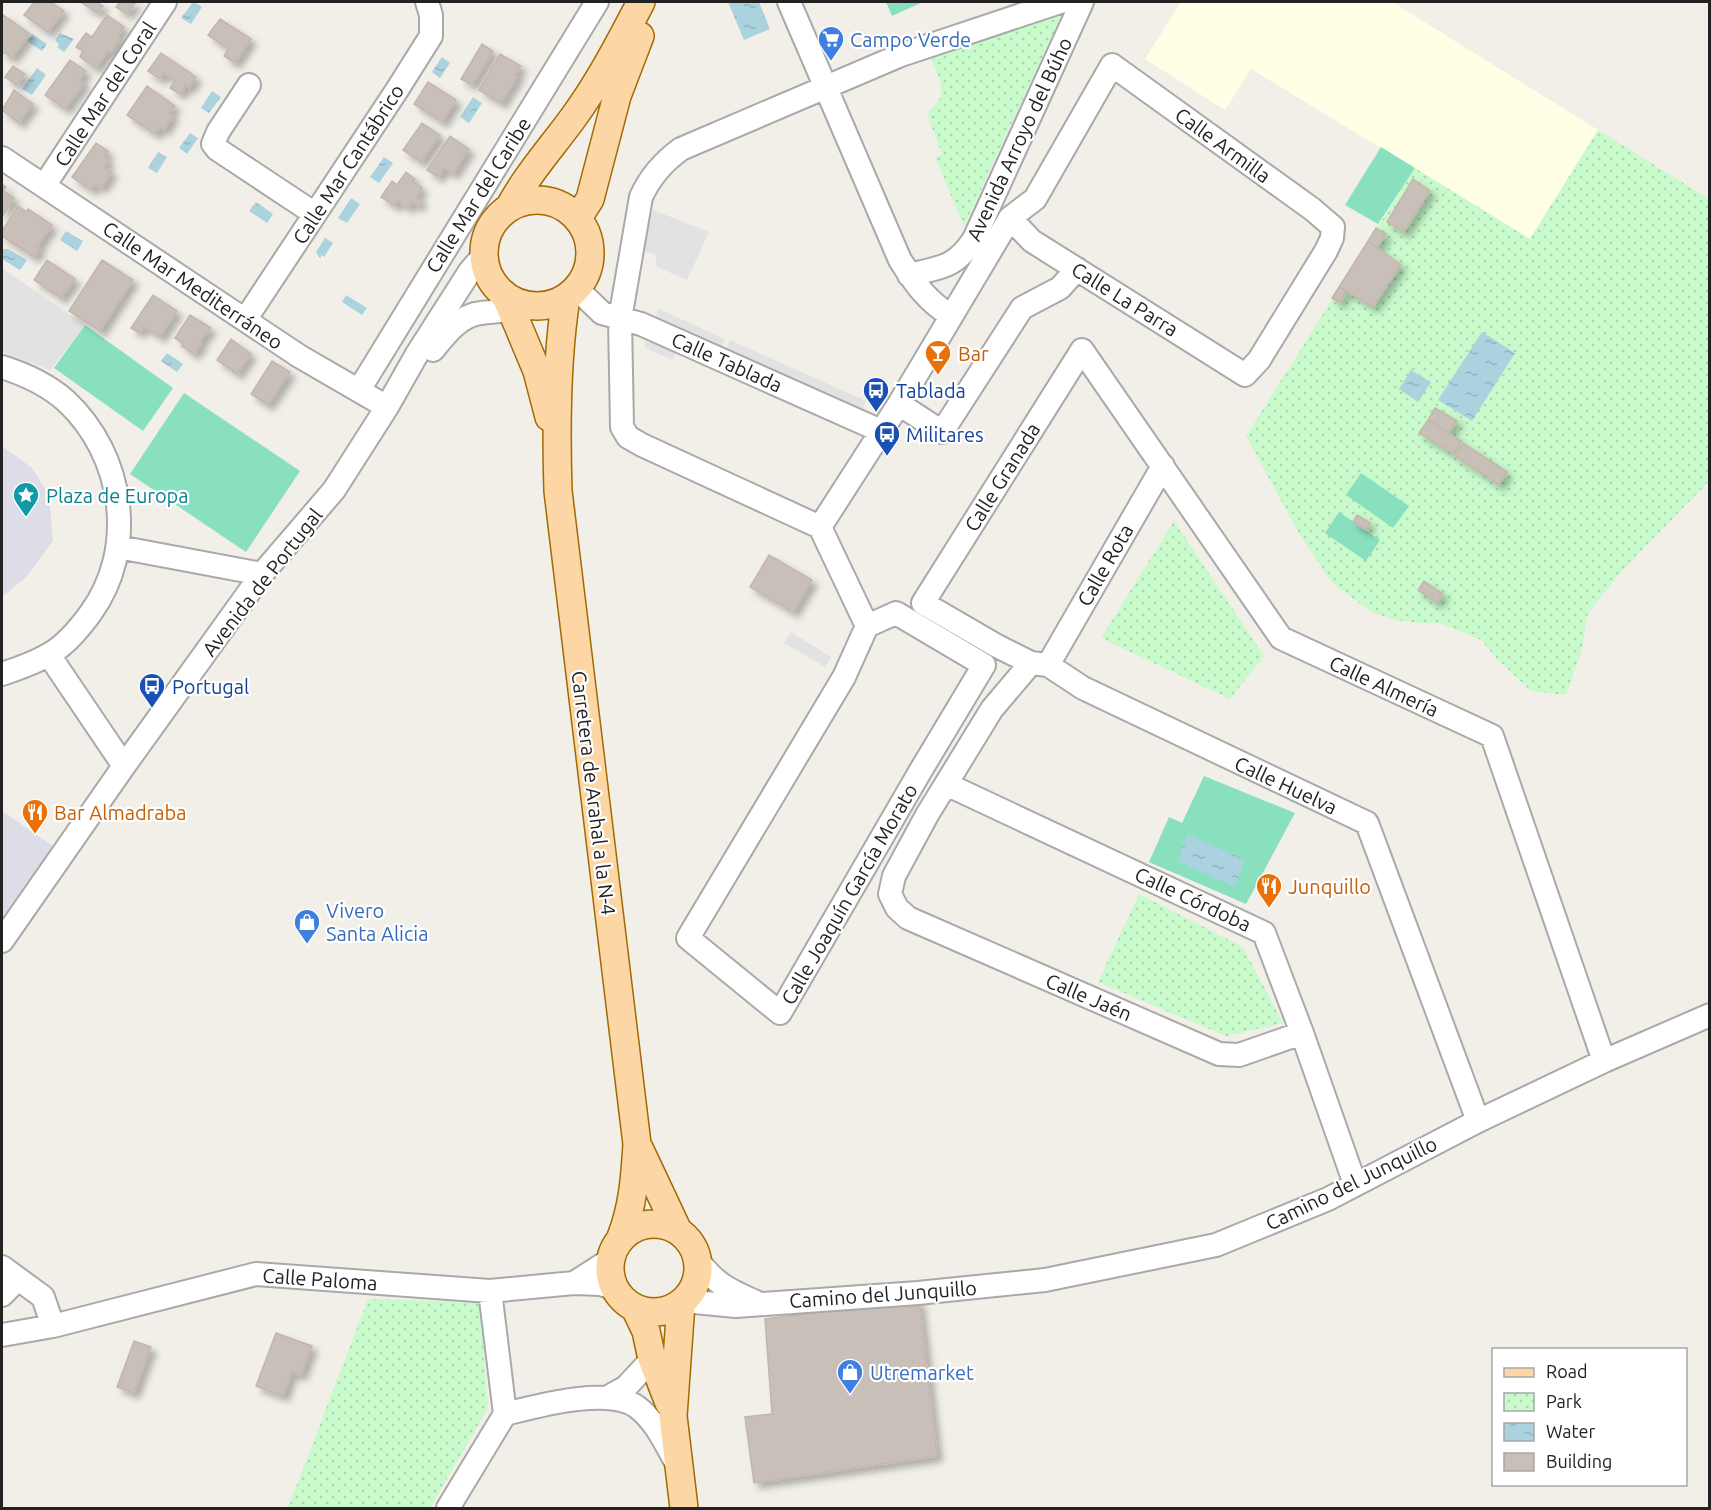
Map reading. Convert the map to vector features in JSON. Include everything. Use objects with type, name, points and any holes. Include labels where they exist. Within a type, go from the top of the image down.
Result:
[{"type":"main road","points":[[509,208],[519,188],[574,116],[601,76],[641,2]]},
{"type":"main road","points":[[578,218],[590,200],[617,96],[653,2]]},
{"type":"main road","points":[[537,200],[559,205],[578,218],[588,235],[591,254],[587,273],[572,294],[543,306],[513,304],[491,280],[486,268],[485,241],[498,217],[509,208],[522,202],[537,200]]},
{"type":"main road","name":"Carretera de Arahal a la N-4","points":[[572,294],[560,339],[556,441],[558,491],[638,1144],[629,1217],[616,1249]]},
{"type":"main road","name":"Carretera de Arahal a la N-4","points":[[513,304],[537,371],[556,441]]},
{"type":"main road","name":"Carretera de Arahal a la N-4","points":[[638,1144],[678,1231]]},
{"type":"main road","points":[[655,1223],[678,1231],[692,1244],[697,1259],[698,1274],[693,1289],[682,1302],[659,1312],[647,1312],[635,1308],[623,1300],[614,1288],[610,1273],[616,1249],[631,1230],[655,1223]]},
{"type":"main road","points":[[682,1302],[673,1416],[684,1509]]},
{"type":"main road","points":[[635,1308],[646,1331],[652,1359],[673,1416]]},
{"type":"street","name":"Calle Mar del Coral","points":[[44,186],[165,2]]},
{"type":"street","name":"Calle Mar Cantábrico","points":[[245,320],[431,36],[431,15],[427,2]]},
{"type":"street","name":"Calle Mar del Caribe","points":[[359,390],[597,2]]},
{"type":"street","points":[[789,2],[900,260],[927,299],[951,316]]},
{"type":"street","points":[[867,626],[820,527],[642,445],[628,437],[622,427],[620,319],[641,197],[660,167],[681,149],[901,55],[1060,2]]},
{"type":"street","name":"Avenida Arroyo del Búho","points":[[909,275],[951,264],[964,253],[974,239],[1082,2]]},
{"type":"street","name":"Calle Armilla","points":[[1010,218],[1035,199],[1112,65],[1312,209],[1333,227],[1332,238],[1326,252],[1259,360],[1245,375]]},
{"type":"street","points":[[249,85],[218,132],[213,144],[217,149],[315,214]]},
{"type":"street","name":"Calle Mar Mediterráneo","points":[[2,158],[299,356],[359,390],[390,402]]},
{"type":"street","points":[[820,527],[899,404],[1010,218]]},
{"type":"street","name":"Calle La Parra","points":[[1010,218],[1032,241],[1245,375]]},
{"type":"street","name":"Avenida de Portugal","points":[[2,941],[262,574],[334,490],[390,402],[417,354],[470,271],[484,255]]},
{"type":"street","points":[[899,404],[942,432],[1022,308],[1060,288],[1077,269]]},
{"type":"street","name":"Calle Tablada","points":[[572,294],[602,313],[641,324],[881,431]]},
{"type":"street","name":"Avenida de Portugal","points":[[390,402],[448,332],[466,318],[513,304]]},
{"type":"street","name":"Calle Almería","points":[[1082,350],[1281,638],[1492,736],[1604,1061]]},
{"type":"street","name":"Calle Granada","points":[[923,603],[1082,350]]},
{"type":"street","points":[[2,367],[36,381],[65,400],[92,433],[110,465],[119,522],[118,547],[106,588],[96,606],[75,632],[49,655],[2,674]]},
{"type":"street","name":"Calle Rota","points":[[890,894],[894,876],[992,709],[1040,664],[1163,466]]},
{"type":"street","points":[[118,547],[262,574]]},
{"type":"street","name":"Calle Huelva","points":[[923,603],[997,646],[1040,664],[1083,688],[1367,823],[1478,1121]]},
{"type":"street","name":"Calle Joaquín García Morato","points":[[896,613],[984,665],[780,1013],[688,938],[844,677],[867,626],[896,613]]},
{"type":"street","points":[[49,655],[124,766]]},
{"type":"street","name":"Calle Córdoba","points":[[946,784],[1264,933],[1355,1184]]},
{"type":"street","name":"Calle Jaén","points":[[890,894],[897,908],[908,918],[1219,1054],[1239,1055],[1302,1034]]},
{"type":"street","name":"Camino del Junquillo","points":[[682,1302],[736,1306],[918,1293],[1045,1280],[1216,1245],[1328,1199],[1478,1121],[1604,1061],[1710,1015]]},
{"type":"street","name":"Calle Paloma","points":[[574,1283],[616,1249]]},
{"type":"street","name":"Camino del Junquillo","points":[[697,1259],[710,1276],[729,1290],[758,1303]]},
{"type":"street","points":[[2,1295],[10,1273],[43,1297],[53,1326]]},
{"type":"street","name":"Calle Paloma","points":[[2,1335],[53,1326],[256,1274],[490,1291],[574,1283],[600,1284],[614,1288]]},
{"type":"street","points":[[448,1509],[505,1414],[490,1291]]},
{"type":"street","points":[[608,1397],[626,1387],[652,1359]]},
{"type":"street","points":[[505,1414],[550,1402],[608,1397],[636,1406],[650,1419],[679,1467]]},
{"type":"shaded area","points":[[1181,2],[1392,2],[1598,130],[1530,239],[1251,69],[1225,110],[1145,59]]},
{"type":"shaded area","points":[[653,210],[709,232],[687,280],[657,267],[655,254],[642,250]]},
{"type":"shaded area","points":[[2,268],[85,325],[50,370],[2,352]]},
{"type":"shaded area","points":[[659,309],[725,339],[720,350],[654,320]]},
{"type":"shaded area","points":[[649,336],[677,350],[672,360],[644,347]]},
{"type":"shaded area","points":[[730,340],[866,401],[861,413],[725,352]]},
{"type":"shaded area","name":"Plaza de Europa","points":[[2,446],[32,468],[49,495],[53,541],[26,577],[2,597]]},
{"type":"shaded area","points":[[791,632],[831,657],[825,667],[784,643]]},
{"type":"shaded area","points":[[2,811],[63,853],[2,941]]},
{"type":"green space","points":[[886,2],[923,2],[892,16]]},
{"type":"green space","points":[[1058,16],[1060,19],[964,226],[935,157],[942,154],[928,117],[929,110],[940,98],[941,85],[930,57]]},
{"type":"green space","points":[[1598,130],[1709,199],[1709,481],[1621,572],[1588,613],[1581,653],[1566,695],[1531,691],[1498,660],[1481,640],[1439,623],[1395,620],[1372,612],[1333,584],[1300,535],[1246,436],[1415,168],[1530,239]]},
{"type":"green space","points":[[1381,147],[1415,168],[1378,224],[1345,205]]},
{"type":"green space","points":[[85,325],[173,388],[143,431],[54,368]]},
{"type":"green space","points":[[184,393],[300,471],[246,552],[130,474]]},
{"type":"green space","points":[[1361,473],[1409,506],[1393,528],[1346,495]]},
{"type":"green space","points":[[1339,512],[1380,540],[1366,561],[1325,533]]},
{"type":"green space","points":[[1174,521],[1264,656],[1230,699],[1101,638]]},
{"type":"green space","points":[[1204,776],[1295,813],[1246,904],[1149,862],[1169,817],[1182,823]]},
{"type":"green space","points":[[1139,894],[1243,947],[1283,1023],[1226,1036],[1098,982]]},
{"type":"green space","points":[[368,1299],[480,1302],[488,1408],[430,1508],[288,1508]]},
{"type":"water","points":[[193,2],[202,7],[191,24],[181,18]]},
{"type":"water","points":[[728,2],[759,2],[770,29],[744,40]]},
{"type":"water","points":[[60,33],[74,39],[64,52],[57,47],[59,45],[55,40]]},
{"type":"water","points":[[32,34],[47,44],[42,51],[27,41]]},
{"type":"water","points":[[442,57],[450,63],[440,78],[432,72]]},
{"type":"water","points":[[37,68],[46,75],[32,95],[22,89]]},
{"type":"water","points":[[212,91],[221,97],[209,113],[201,108]]},
{"type":"water","points":[[473,97],[482,103],[469,123],[460,117]]},
{"type":"water","points":[[190,133],[198,138],[187,154],[179,148]]},
{"type":"water","points":[[158,152],[167,157],[157,173],[148,168]]},
{"type":"water","points":[[384,157],[393,163],[379,183],[370,177]]},
{"type":"water","points":[[351,198],[360,204],[347,223],[338,218]]},
{"type":"water","points":[[256,202],[273,214],[267,223],[249,211]]},
{"type":"water","points":[[66,231],[83,241],[77,251],[60,240]]},
{"type":"water","points":[[325,238],[333,243],[324,257],[322,255],[320,258],[316,252]]},
{"type":"water","points":[[3,249],[8,249],[27,260],[20,270],[2,259]]},
{"type":"water","points":[[346,295],[367,308],[362,315],[342,302]]},
{"type":"water","points":[[1482,332],[1515,353],[1472,421],[1438,400]]},
{"type":"water","points":[[167,353],[183,364],[177,372],[161,361]]},
{"type":"water","points":[[1411,370],[1431,382],[1418,402],[1399,389]]},
{"type":"water","points":[[1187,834],[1245,860],[1235,887],[1178,861]]},
{"type":"building","points":[[34,2],[51,2],[64,11],[48,32],[24,15]]},
{"type":"building","points":[[83,2],[96,2],[103,6],[98,13]]},
{"type":"building","points":[[120,2],[136,2],[127,14],[116,7]]},
{"type":"building","points":[[2,14],[30,34],[12,58],[5,53],[2,54]]},
{"type":"building","points":[[107,15],[124,27],[117,37],[120,39],[96,68],[80,57],[83,51],[76,47],[86,33],[92,37]]},
{"type":"building","points":[[220,19],[251,39],[235,63],[224,56],[228,49],[208,35]]},
{"type":"building","points":[[482,44],[493,51],[472,85],[461,79]]},
{"type":"building","points":[[161,53],[196,77],[189,88],[186,85],[180,94],[170,88],[175,81],[164,73],[160,79],[148,71]]},
{"type":"building","points":[[500,54],[521,66],[515,75],[518,76],[501,103],[479,90]]},
{"type":"building","points":[[70,60],[86,71],[79,80],[84,83],[65,109],[45,95]]},
{"type":"building","points":[[13,66],[25,74],[17,85],[5,77]]},
{"type":"building","points":[[428,82],[456,100],[442,122],[414,104]]},
{"type":"building","points":[[147,86],[175,106],[169,113],[173,116],[164,130],[160,127],[155,134],[127,115]]},
{"type":"building","points":[[14,90],[33,104],[19,123],[2,110]]},
{"type":"building","points":[[422,123],[440,135],[421,162],[403,150]]},
{"type":"building","points":[[450,136],[469,149],[453,174],[444,168],[438,177],[427,170]]},
{"type":"building","points":[[96,143],[108,151],[104,157],[109,160],[104,167],[112,172],[101,188],[95,184],[91,190],[72,177]]},
{"type":"building","points":[[406,172],[422,188],[416,197],[422,201],[418,206],[412,202],[408,208],[398,201],[395,206],[381,197],[392,181],[397,185]]},
{"type":"building","points":[[1413,179],[1430,191],[1404,232],[1387,222]]},
{"type":"building","points":[[2,184],[6,187],[4,191],[14,198],[2,217]]},
{"type":"building","points":[[18,206],[27,212],[28,209],[52,225],[37,247],[40,249],[34,257],[2,236],[2,231]]},
{"type":"building","points":[[1376,228],[1386,234],[1377,247],[1368,241]]},
{"type":"building","points":[[1368,241],[1401,265],[1373,307],[1339,287]]},
{"type":"building","points":[[47,260],[75,279],[61,298],[34,280]]},
{"type":"building","points":[[102,260],[133,280],[100,331],[69,311]]},
{"type":"building","points":[[1339,287],[1346,291],[1340,303],[1332,298]]},
{"type":"building","points":[[153,295],[177,311],[160,337],[143,326],[139,333],[131,328]]},
{"type":"building","points":[[190,315],[211,328],[199,343],[201,344],[194,354],[175,338]]},
{"type":"building","points":[[231,339],[251,354],[237,374],[217,360]]},
{"type":"building","points":[[272,361],[290,372],[268,405],[251,394]]},
{"type":"building","points":[[1435,408],[1457,421],[1449,433],[1428,420]]},
{"type":"building","points":[[1428,420],[1461,441],[1453,454],[1419,433]]},
{"type":"building","points":[[1463,443],[1507,472],[1499,485],[1455,456]]},
{"type":"building","points":[[1357,515],[1370,523],[1366,530],[1353,522]]},
{"type":"building","points":[[769,555],[812,580],[793,612],[750,587]]},
{"type":"building","points":[[1424,581],[1443,594],[1437,603],[1418,590]]},
{"type":"building","name":"Utremarket","points":[[919,1300],[937,1456],[754,1483],[745,1417],[772,1414],[765,1319]]},
{"type":"building","points":[[276,1333],[312,1346],[301,1375],[292,1372],[283,1396],[256,1386]]},
{"type":"building","points":[[134,1341],[151,1347],[134,1393],[117,1387]]},
{"type":"place","name":"Campo Verde","points":[[831,62]]},
{"type":"place","name":"Bar","points":[[938,376]]},
{"type":"place","name":"Tablada","points":[[876,413]]},
{"type":"place","name":"Militares","points":[[887,457]]},
{"type":"place","name":"Plaza de Europa","points":[[26,518]]},
{"type":"place","name":"Portugal","points":[[152,709]]},
{"type":"place","name":"Bar Almadraba","points":[[35,835]]},
{"type":"place","name":"Junquillo","points":[[1269,909]]},
{"type":"place","name":"Vivero Santa Alicia","points":[[307,945]]},
{"type":"place","name":"Utremarket","points":[[850,1395]]}]
